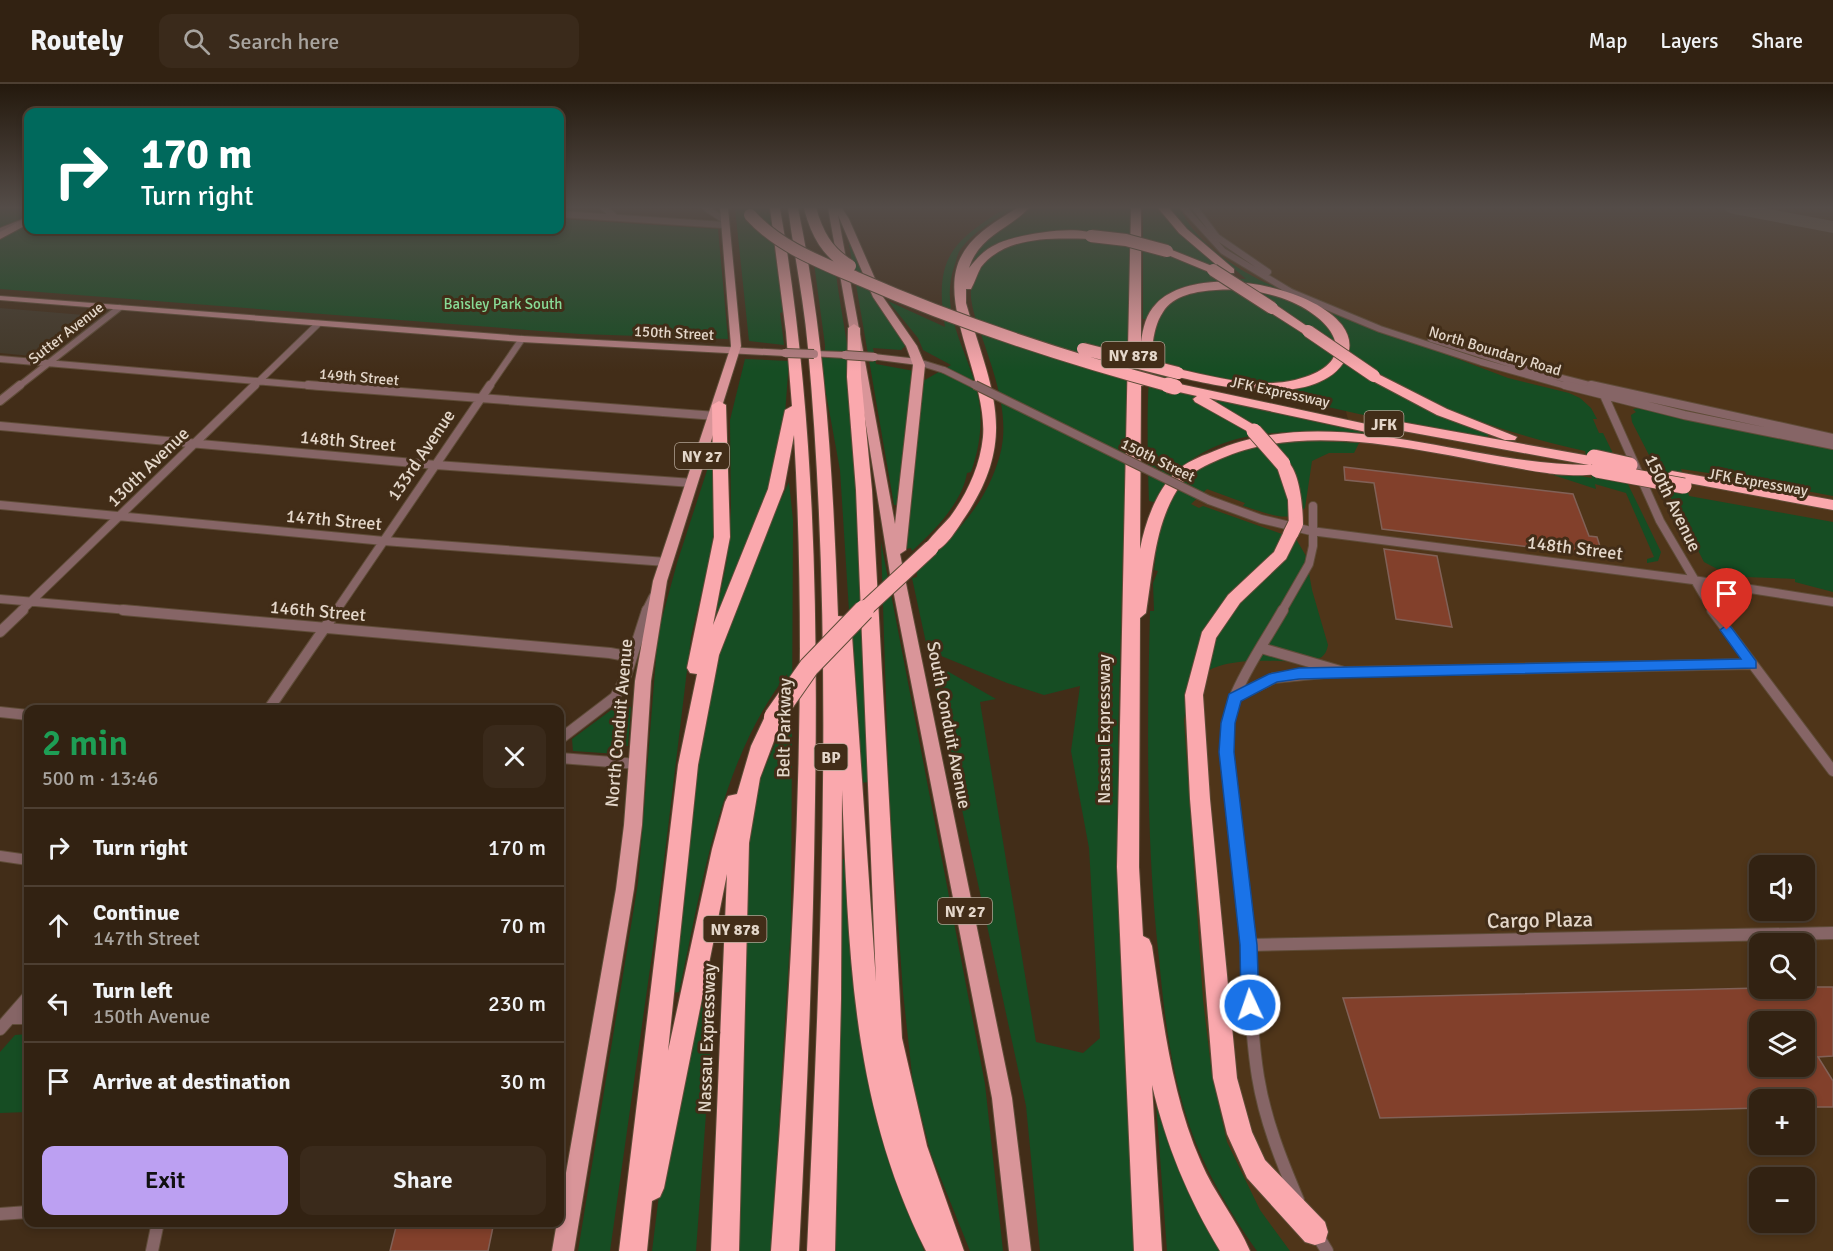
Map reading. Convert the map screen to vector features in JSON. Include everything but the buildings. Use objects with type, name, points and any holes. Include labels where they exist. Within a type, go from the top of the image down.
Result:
[{"type":"highway","name":"Belt Parkway","points":[[785,262],[798,369],[806,546],[807,728],[799,990],[785,1251]]},
{"type":"highway","name":"BP","points":[[801,262],[810,329],[824,485],[830,642],[831,778],[822,1251]]},
{"type":"highway","name":"JFK Expressway","points":[[824,262],[910,302],[1026,344],[1176,379],[1306,417],[1833,504]]},
{"type":"highway","points":[[844,262],[920,297],[1015,332],[1176,379],[1255,386],[1299,384],[1322,376],[1334,368],[1343,354],[1343,340],[1332,322],[1316,309],[1296,299],[1265,290],[1210,287],[1187,292],[1164,303],[1154,314],[1151,330],[1131,501]]},
{"type":"highway","name":"Nassau Expressway","points":[[728,1126],[738,843],[747,790],[769,726],[793,687],[827,644],[931,548],[950,527],[970,498],[988,450],[991,428],[988,402],[958,299],[959,276],[963,262]]},
{"type":"highway","points":[[972,347],[967,288],[973,270],[979,262]]},
{"type":"highway","name":"Nassau Expressway","points":[[1135,262],[1128,867],[1148,1251]]},
{"type":"highway","points":[[1195,262],[1213,270],[1274,307]]},
{"type":"highway","points":[[1220,262],[1306,330],[1374,376],[1416,400],[1467,422],[1595,463]]},
{"type":"highway","points":[[854,328],[854,377],[864,490],[890,1038],[902,1111],[914,1153],[950,1251]]},
{"type":"highway","points":[[688,765],[701,688],[714,641],[780,477],[798,369]]},
{"type":"highway","points":[[1176,379],[1244,423],[1283,464],[1296,500],[1294,525],[1280,555],[1234,599],[1208,638],[1194,694],[1200,799],[1226,1078],[1240,1134],[1256,1169],[1315,1232]]},
{"type":"highway","points":[[633,1251],[688,765],[694,675],[722,537],[718,410]]},
{"type":"highway","points":[[1129,656],[1155,516],[1178,478],[1210,457],[1276,438],[1307,437],[1388,443],[1552,469],[1595,463]]},
{"type":"highway","name":"JFK Expressway","points":[[1679,480],[1765,502],[1833,516]]},
{"type":"highway","points":[[824,485],[840,578],[866,1014],[881,1091],[900,1158],[929,1232],[940,1251]]},
{"type":"highway","points":[[639,1251],[664,1120],[727,827],[746,770],[769,726]]},
{"type":"highway","points":[[1128,867],[1155,1039],[1172,1116],[1190,1167],[1236,1251]]},
{"type":"highway","points":[[713,1251],[728,1126]]},
{"type":"highway","points":[[725,1251],[728,1126]]},
{"type":"main road","name":"North Conduit Avenue","points":[[563,1251],[625,889],[638,764],[645,664],[660,581],[736,350],[728,262]]},
{"type":"main road","name":"South Conduit Avenue","points":[[842,262],[897,574],[998,1076],[1012,1165],[1020,1251]]},
{"type":"main road","points":[[865,262],[878,297],[909,339],[918,362],[918,390],[903,502],[897,574]]},
{"type":"main road","name":"150th Street","points":[[0,298],[522,339],[874,357],[918,362]]},
{"type":"street","name":"North Boundary Road","points":[[1239,262],[1300,294],[1440,349],[1722,424],[1833,445]]},
{"type":"street","name":"North Boundary Road","points":[[1253,262],[1271,274],[1320,297],[1436,341],[1603,392],[1833,438]]},
{"type":"street","name":"Sutter Avenue","points":[[0,401],[119,308]]},
{"type":"street","name":"130th Avenue","points":[[0,632],[318,324]]},
{"type":"street","name":"133rd Avenue","points":[[271,705],[522,339]]},
{"type":"street","name":"149th Street","points":[[0,359],[480,400],[718,410]]},
{"type":"street","name":"150th Street","points":[[918,362],[944,370],[1209,500],[1261,519],[1311,531]]},
{"type":"street","name":"150th Avenue","points":[[1603,392],[1664,528],[1693,580],[1752,664],[1833,771]]},
{"type":"street","name":"148th Street","points":[[0,426],[436,465],[693,483]]},
{"type":"street","name":"147th Street","points":[[0,505],[384,541],[666,562]]},
{"type":"street","points":[[1312,506],[1313,546],[1309,564],[1234,698],[1228,723],[1227,752],[1249,945],[1248,988],[1253,1037],[1267,1118],[1284,1170],[1327,1251]]},
{"type":"street","name":"148th Street","points":[[1311,531],[1693,580],[1833,602]]},
{"type":"street","points":[[564,736],[613,701],[622,685],[640,625],[660,581]]},
{"type":"street","name":"146th Street","points":[[0,599],[610,653],[621,655],[630,662]]},
{"type":"street","points":[[1261,648],[1344,672]]},
{"type":"street","points":[[1234,698],[1274,678],[1344,672],[1752,664]]},
{"type":"street","points":[[0,712],[24,715]]},
{"type":"street","points":[[564,758],[638,764]]},
{"type":"street","points":[[0,856],[24,859]]},
{"type":"street","name":"Cargo Plaza","points":[[1249,945],[1833,933]]},
{"type":"street","points":[[0,1029],[24,1002]]},
{"type":"street","points":[[10,1018],[24,1018]]},
{"type":"street","points":[[0,1214],[24,1212]]},
{"type":"street","points":[[152,1251],[157,1227]]},
{"type":"shaded area","points":[[1229,262],[1833,262],[1833,1251],[1270,1251],[1203,1098],[1172,518],[1207,477],[1354,443],[1326,333]]},
{"type":"shaded area","points":[[0,308],[96,316],[42,357],[0,353]]},
{"type":"green space","name":"Baisley Park South","points":[[0,262],[721,262],[728,339],[580,334],[0,289]]},
{"type":"green space","points":[[741,262],[776,262],[783,312],[780,313],[784,345],[749,341]]},
{"type":"green space","points":[[852,262],[861,262],[906,345],[901,350],[873,348],[876,364],[914,371],[898,505],[894,505]]},
{"type":"green space","points":[[947,262],[955,262],[950,286],[950,304],[977,391],[980,433],[971,472],[967,473],[953,506],[912,551],[911,548],[906,549],[923,381],[951,365],[923,350],[918,338],[888,301],[945,327],[942,285]]},
{"type":"green space","points":[[984,262],[1131,262],[1118,739],[1119,879],[1137,1251],[1040,1251],[1026,1106],[912,578],[917,577],[917,572],[967,519],[986,490],[1000,455],[1003,440],[1002,408],[995,377],[971,301],[973,278]],"holes":[[[934,653],[1007,683],[1044,695],[1080,686],[1071,751],[1089,848],[1100,1038],[1083,1053],[1036,1042],[980,702],[996,699],[935,664]]]},
{"type":"green space","points":[[1143,262],[1192,262],[1215,274],[1246,279],[1227,262],[1230,262],[1283,290],[1229,284],[1171,295],[1148,320],[1143,319]]},
{"type":"green space","points":[[1202,262],[1215,262],[1220,267],[1215,268]]},
{"type":"green space","points":[[814,263],[836,274],[853,387],[852,453],[857,453],[869,782],[860,783],[840,470],[819,355],[820,350],[825,350],[825,345]]},
{"type":"green space","points":[[1235,289],[1281,297],[1304,307],[1315,315],[1337,340],[1335,358],[1319,373],[1314,372],[1301,379],[1285,382],[1230,380],[1180,369],[1174,391],[1403,441],[1317,432],[1287,432],[1230,441],[1204,452],[1180,469],[1169,480],[1154,502],[1149,501],[1149,373],[1156,326],[1162,312],[1177,300],[1195,293]]},
{"type":"green space","points":[[1329,310],[1508,378],[1569,393],[1580,398],[1591,408],[1597,419],[1593,419],[1599,433],[1603,433],[1661,552],[1658,561],[1647,563],[1647,559],[1654,557],[1626,493],[1595,484],[1596,489],[1547,473],[1545,470],[1592,478],[1585,451],[1478,421],[1427,400],[1377,373],[1367,376],[1451,421],[1488,433],[1488,437],[1359,414],[1234,386],[1292,385],[1333,371],[1344,362],[1327,313]]},
{"type":"green space","points":[[745,359],[789,361],[783,441],[772,489],[719,613],[716,613],[727,560],[731,511],[730,420]]},
{"type":"green space","points":[[1640,408],[1833,448],[1833,496],[1790,488],[1791,485],[1681,469],[1689,496],[1833,522],[1833,592],[1795,582],[1795,579],[1723,574],[1725,573],[1704,562],[1632,422],[1631,415],[1636,412],[1633,409]]},
{"type":"green space","points":[[1286,439],[1359,443],[1354,453],[1329,453],[1312,461],[1305,508],[1292,516],[1267,514],[1243,506],[1245,503],[1207,489],[1191,504],[1199,508],[1203,506],[1296,539],[1306,556],[1312,590],[1328,645],[1322,657],[1308,662],[1246,661],[1215,667],[1202,674],[1193,684],[1184,720],[1203,1000],[1212,1076],[1227,1142],[1260,1210],[1290,1251],[1257,1251],[1226,1203],[1199,1151],[1180,1096],[1168,1038],[1155,916],[1150,828],[1148,742],[1150,611],[1154,611],[1153,583],[1158,571],[1154,570],[1160,524],[1173,493],[1185,479],[1215,459],[1232,452]]},
{"type":"green space","points":[[712,455],[716,517],[709,562],[691,637],[657,919],[610,1251],[578,1251],[638,883],[658,633],[677,563]]},
{"type":"green space","points":[[789,482],[793,520],[791,924],[771,1251],[735,1251],[746,853],[756,788],[788,714],[787,674],[764,709],[744,747],[729,786],[706,867],[679,992],[672,993],[696,764],[721,628]]},
{"type":"green space","points":[[881,542],[985,1084],[1003,1251],[970,1251],[931,1154],[913,1084],[903,992],[889,795]]},
{"type":"green space","points":[[618,705],[631,707],[628,746],[623,746],[618,754],[573,751],[572,739]]},
{"type":"green space","points":[[848,858],[890,1159],[924,1251],[835,1251],[843,859]]},
{"type":"green space","points":[[705,975],[713,997],[712,1031],[696,1251],[652,1251],[661,1179]]},
{"type":"green space","points":[[24,1034],[24,1112],[0,1113],[0,1052],[15,1035]]},
{"type":"green space","points":[[1156,1103],[1186,1183],[1226,1251],[1167,1251]]},
{"type":"route","points":[[1250,1005],[1249,945],[1227,752],[1228,723],[1234,698],[1274,678],[1329,672],[1752,664],[1727,630]]}]
